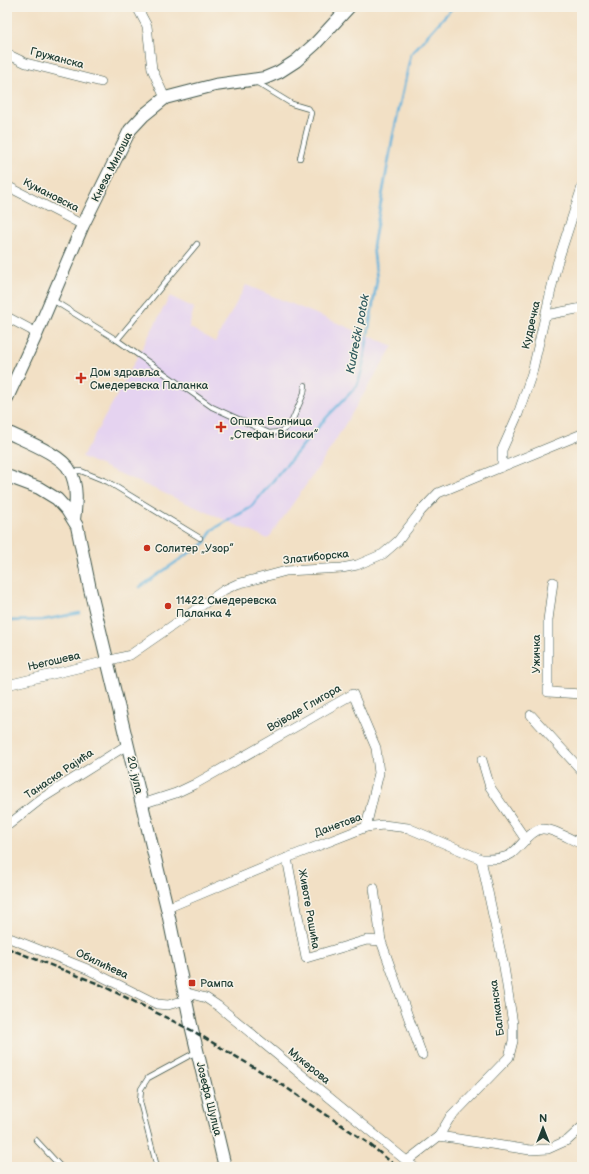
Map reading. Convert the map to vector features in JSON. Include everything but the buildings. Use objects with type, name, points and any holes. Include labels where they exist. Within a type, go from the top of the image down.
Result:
[{"type":"main road","name":"Кнеза Милоша","points":[[7,398],[37,333],[83,225],[130,130],[144,115],[165,98],[216,86],[265,78],[279,72],[296,61],[315,44],[349,7]]},
{"type":"main road","points":[[7,432],[55,456],[63,462],[70,471],[74,481],[76,494],[74,520]]},
{"type":"main road","points":[[7,476],[49,494],[62,504],[74,520]]},
{"type":"main road","name":"20. јула","points":[[74,520],[78,531],[90,589],[167,908],[192,1031]]},
{"type":"main road","name":"Јозефа Шулца","points":[[192,1031],[225,1167]]},
{"type":"street","points":[[137,7],[146,26],[152,69],[165,98]]},
{"type":"street","name":"Гружанска","points":[[7,54],[26,63],[101,82]]},
{"type":"street","name":"Кумановска","points":[[7,186],[83,225]]},
{"type":"street","name":"Кудречка","points":[[502,468],[502,450],[518,414],[532,373],[557,264],[582,187]]},
{"type":"street","points":[[546,315],[582,308]]},
{"type":"street","points":[[7,317],[37,333]]},
{"type":"street","name":"Златиборска","points":[[107,661],[130,655],[224,590],[237,584],[286,571],[342,568],[357,565],[383,554],[398,540],[421,511],[438,493],[582,435]]},
{"type":"street","name":"Ужичка","points":[[553,582],[548,620],[548,692],[582,694]]},
{"type":"street","name":"Његошева","points":[[7,685],[107,661]]},
{"type":"street","name":"Војводе Глигора","points":[[142,804],[176,793],[195,784],[353,694],[376,748],[379,772],[366,827]]},
{"type":"street","points":[[531,716],[582,771]]},
{"type":"street","name":"Танаска Рајића","points":[[7,826],[41,798],[127,745]]},
{"type":"street","points":[[482,760],[490,787],[526,840]]},
{"type":"street","name":"Данетова","points":[[167,908],[366,827],[383,824],[408,828],[481,859],[510,855],[533,832],[540,829],[549,830],[582,844]]},
{"type":"street","name":"Животе Рашића","points":[[288,858],[306,958],[367,940],[381,941]]},
{"type":"street","name":"Балканска","points":[[410,1164],[439,1136],[449,1119],[509,1057],[513,1041],[513,1024],[504,967],[481,859]]},
{"type":"street","points":[[374,888],[381,941],[422,1055]]},
{"type":"street","name":"Обилићева","points":[[7,937],[86,969],[157,1004],[168,1005],[185,996]]},
{"type":"street","name":"Мукерова","points":[[185,996],[206,998],[218,1006],[410,1164]]},
{"type":"street","points":[[439,1136],[530,1150],[548,1149],[568,1140],[582,1127]]},
{"type":"lane","points":[[253,80],[287,101],[309,109],[311,112],[300,158]]},
{"type":"lane","points":[[118,340],[197,244]]},
{"type":"lane","points":[[51,299],[118,340],[212,407],[269,433],[280,432],[292,421],[304,393],[305,385]]},
{"type":"lane","points":[[70,471],[81,471],[108,482],[200,538]]},
{"type":"lane","points":[[157,1167],[140,1102],[141,1089],[148,1078],[197,1052]]},
{"type":"lane","points":[[36,1140],[61,1167]]},
{"type":"shaded area","name":"Општа Болница „Стефан Високи”","points":[[246,285],[393,346],[322,462],[268,539],[82,457],[170,296],[194,308],[189,327],[215,342]]},
{"type":"waterway","name":"Kudrečki potok","points":[[140,587],[204,544],[212,530],[250,508],[326,418],[357,386],[362,370],[377,280],[373,246],[393,136],[411,54],[453,7]]},
{"type":"waterway","name":"Kudrečki potok","points":[[7,621],[43,620],[80,613]]},
{"type":"railway","points":[[7,948],[99,984],[193,1031],[272,1078],[368,1143],[397,1167]]},
{"type":"place","name":"Дом здравља Смедеревска Паланка","points":[[81,378]]},
{"type":"place","name":"Општа Болница „Стефан Високи”","points":[[221,427]]},
{"type":"place","name":"Солитер „Узор”","points":[[147,548]]},
{"type":"place","name":"11422 Смедеревска Паланка 4","points":[[168,606]]},
{"type":"place","name":"Рампа","points":[[192,983]]}]
